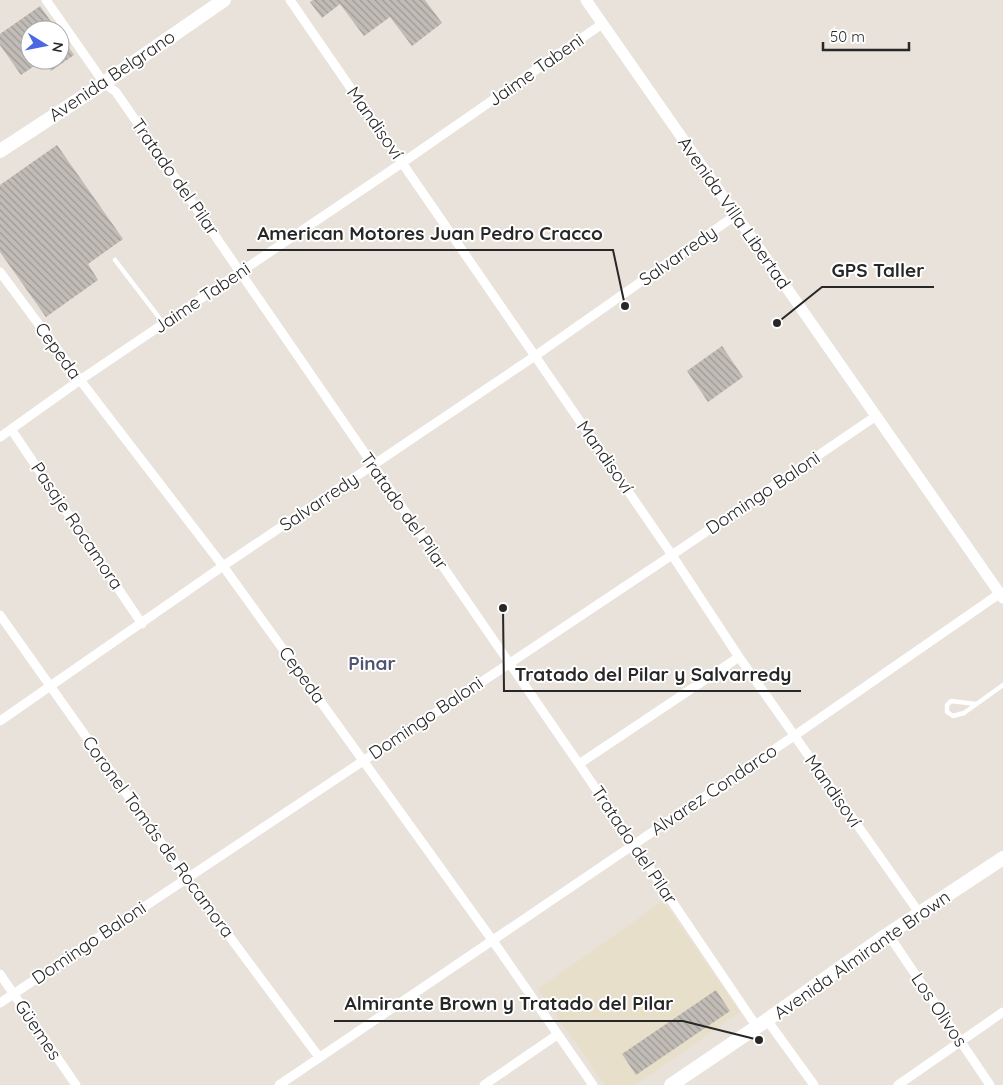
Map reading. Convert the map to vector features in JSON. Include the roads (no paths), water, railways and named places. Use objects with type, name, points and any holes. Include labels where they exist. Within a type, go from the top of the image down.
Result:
[{"type":"main road","name":"Avenida Belgrano","points":[[0,151],[224,0]]},
{"type":"main road","name":"Avenida Almirante Brown","points":[[671,1085],[888,934],[1003,858]]},
{"type":"street","name":"Tratado del Pilar","points":[[46,0],[104,82],[116,92],[634,845],[762,1023],[814,1085]]},
{"type":"street","name":"Mandisoví","points":[[290,0],[672,555],[739,657],[920,914]]},
{"type":"street","name":"Avenida Villa Libertad","points":[[586,0],[1001,596]]},
{"type":"street","name":"Jaime Tabeni","points":[[0,437],[80,380],[402,163],[602,24]]},
{"type":"street","name":"Salvarredy","points":[[0,721],[223,566],[535,356],[736,216]]},
{"type":"street","name":"Cepeda","points":[[0,272],[80,380],[223,566],[493,941],[592,1085]]},
{"type":"street","name":"Domingo Baloni","points":[[0,1003],[672,555],[876,416]]},
{"type":"street","name":"Pasaje Rocamora","points":[[11,429],[142,624]]},
{"type":"street","name":"Alvarez Condarco","points":[[278,1085],[1001,596]]},
{"type":"street","name":"Coronel Tomás de Rocamora","points":[[0,615],[186,878],[319,1057]]},
{"type":"street","points":[[579,764],[739,657]]},
{"type":"street","name":"Los Olivos","points":[[888,934],[990,1085]]},
{"type":"street","name":"Güemes","points":[[0,974],[76,1085]]},
{"type":"street","points":[[898,1085],[1003,1012]]},
{"type":"street","points":[[484,1085],[557,1035]]},
{"type":"lane","points":[[115,260],[164,324]]},
{"type":"lane","points":[[976,704],[951,701],[947,705],[948,712],[953,716],[964,713],[1003,685]]},
{"type":"place","name":"American Motores Juan Pedro Cracco","points":[[625,306]]},
{"type":"place","name":"GPS Taller","points":[[777,323]]},
{"type":"place","name":"Tratado del Pilar y Salvarredy","points":[[503,608]]},
{"type":"place","name":"Almirante Brown y Tratado del Pilar","points":[[759,1040]]},
{"type":"district","name":"Pinar","points":[[372,663]]}]
